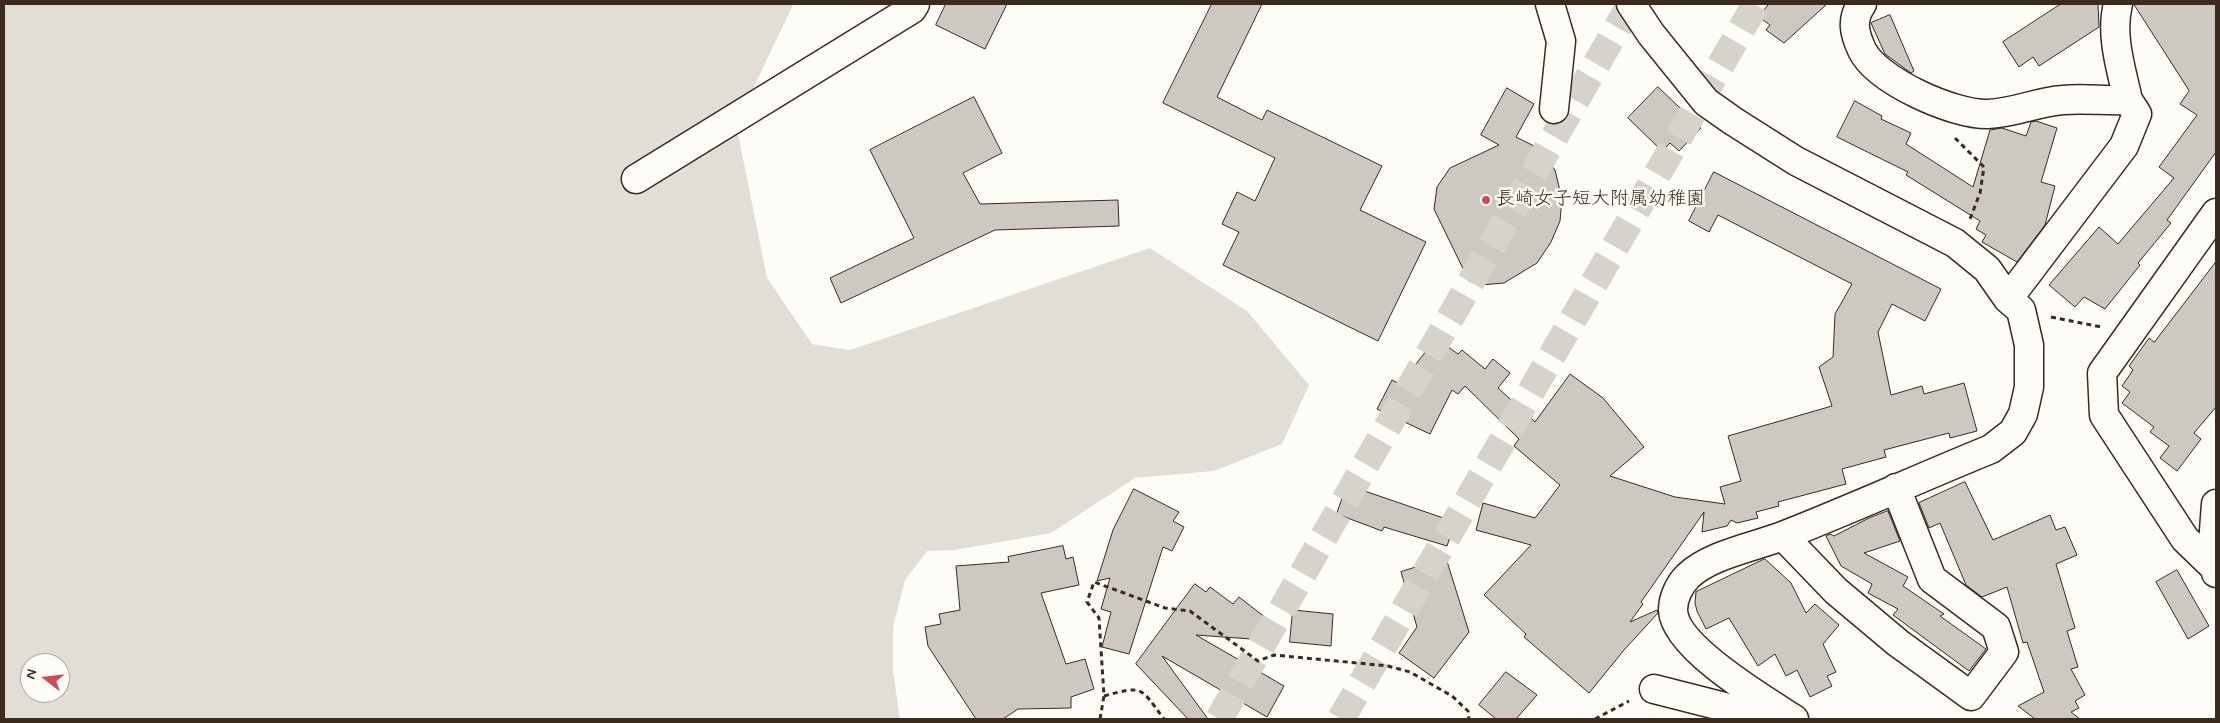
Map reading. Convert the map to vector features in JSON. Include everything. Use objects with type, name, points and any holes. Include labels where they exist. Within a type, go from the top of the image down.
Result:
[{"type":"street","points":[[636,179],[912,9],[915,4]]},
{"type":"street","points":[[1550,4],[1561,41],[1554,109]]},
{"type":"street","points":[[1631,4],[1651,34],[1706,102],[1796,161],[1955,243],[1987,269],[2015,305],[2029,345],[2029,387],[2023,414],[2012,432],[1991,449],[1784,536],[1709,562],[1688,577],[1678,590],[1673,610],[1674,619],[1682,634],[1694,648],[1756,695],[1794,719]]},
{"type":"street","points":[[1862,4],[1855,14],[1855,21],[1856,36],[1864,55],[1891,79],[1916,94],[1950,107],[1986,114],[2018,111],[2062,100],[2128,100]]},
{"type":"street","points":[[2015,305],[2124,146],[2137,114],[2128,100],[2117,49],[2114,19],[2118,4]]},
{"type":"street","points":[[2216,213],[2102,373],[2104,415],[2185,539],[2216,571]]},
{"type":"street","points":[[1784,536],[1836,591],[1898,643],[1971,696],[2004,652],[1996,627],[1932,580],[1896,488]]},
{"type":"street","points":[[2216,504],[2213,544],[2216,571]]},
{"type":"street","points":[[1654,689],[1772,719]]},
{"type":"path","points":[[1950,107],[1951,134],[1984,167],[1980,193],[1968,226],[1955,243]]},
{"type":"path","points":[[2015,305],[2130,334]]},
{"type":"path","points":[[1100,719],[1104,696],[1100,618],[1087,602],[1094,582],[1166,608],[1190,611],[1258,661],[1274,655],[1388,666],[1410,672],[1452,696],[1468,711],[1469,719]]},
{"type":"path","points":[[1104,696],[1132,688],[1144,692],[1164,719]]},
{"type":"path","points":[[1594,719],[1654,689]]},
{"type":"shaded area","points":[[4,4],[793,5],[736,124],[767,278],[812,344],[850,350],[1150,248],[1247,311],[1309,385],[1282,444],[1214,471],[1135,478],[1051,533],[955,550],[927,551],[905,580],[893,627],[893,671],[900,719],[4,719]]},
{"type":"building","points":[[946,4],[1007,4],[985,49],[936,25]]},
{"type":"building","points":[[1212,4],[1262,4],[1217,97],[1262,120],[1267,110],[1382,166],[1360,210],[1426,242],[1378,341],[1223,265],[1239,232],[1222,224],[1237,192],[1255,201],[1275,158],[1163,103]]},
{"type":"building","points":[[1769,4],[1827,4],[1784,43],[1766,30],[1770,25],[1759,17]]},
{"type":"building","points":[[2061,4],[2098,4],[2099,27],[2039,66],[2033,57],[2019,67],[2003,42]]},
{"type":"building","points":[[2134,4],[2216,4],[2216,152],[2167,220],[2171,223],[2138,263],[2140,265],[2105,309],[2084,297],[2075,307],[2049,285],[2099,227],[2118,244],[2174,178],[2159,167],[2197,115],[2180,104],[2189,91]]},
{"type":"building","points":[[1890,15],[1914,71],[1911,73],[1885,54],[1871,23]]},
{"type":"building","points":[[1658,87],[1701,128],[1679,151],[1670,143],[1662,151],[1628,118]]},
{"type":"building","points":[[1507,88],[1534,104],[1516,137],[1536,147],[1555,170],[1562,199],[1560,221],[1551,242],[1537,263],[1504,283],[1481,285],[1469,281],[1434,209],[1437,187],[1450,168],[1499,145],[1481,135]]},
{"type":"building","points":[[974,97],[1002,153],[963,173],[980,204],[1118,200],[1119,226],[995,230],[841,303],[830,278],[914,238],[870,150]]},
{"type":"building","points":[[1855,101],[1882,116],[1881,119],[1911,133],[1906,144],[1973,187],[1990,130],[2002,128],[2026,136],[2031,122],[2036,121],[2057,128],[2041,182],[2055,186],[2045,225],[2017,262],[1982,242],[1986,235],[1976,229],[1980,221],[1906,175],[1908,172],[1837,137]]},
{"type":"building","points":[[1714,172],[1941,289],[1925,321],[1892,304],[1878,332],[1891,395],[1922,386],[1924,394],[1964,383],[1977,431],[1950,438],[1949,433],[1884,450],[1886,457],[1842,469],[1846,484],[1778,502],[1779,506],[1756,512],[1758,518],[1737,523],[1731,520],[1727,526],[1702,532],[1704,512],[1641,602],[1643,604],[1630,622],[1657,610],[1658,613],[1624,650],[1589,693],[1524,637],[1526,634],[1484,595],[1531,545],[1476,530],[1483,503],[1535,518],[1560,485],[1514,446],[1519,439],[1465,386],[1458,394],[1452,390],[1430,434],[1377,409],[1392,380],[1400,384],[1427,350],[1432,354],[1441,342],[1458,354],[1462,350],[1485,369],[1493,359],[1510,373],[1498,388],[1535,422],[1570,374],[1603,398],[1644,447],[1610,476],[1675,497],[1725,504],[1720,487],[1741,481],[1728,436],[1832,406],[1819,367],[1833,357],[1835,314],[1852,284],[1718,215],[1709,232],[1689,221]]},
{"type":"building","points":[[2216,262],[2216,407],[2194,433],[2201,439],[2177,471],[2160,458],[2169,446],[2150,432],[2154,427],[2122,403],[2130,392],[2122,386],[2133,370],[2129,366],[2149,338],[2154,342]]},
{"type":"building","points":[[1965,482],[1993,540],[2050,515],[2056,530],[2065,527],[2077,555],[2056,564],[2075,628],[2067,631],[2078,667],[2071,669],[2085,695],[2075,701],[2079,708],[2071,712],[2080,719],[2035,719],[2018,706],[2044,692],[2027,642],[2023,643],[2007,587],[1982,597],[1966,585],[1940,523],[1929,528],[1919,503]]},
{"type":"building","points":[[1347,485],[1455,522],[1447,546],[1384,527],[1382,531],[1337,514]]},
{"type":"building","points":[[1134,489],[1179,512],[1173,521],[1184,527],[1172,551],[1163,547],[1129,654],[1102,647],[1111,612],[1101,609],[1110,578],[1097,581],[1113,530]]},
{"type":"building","points":[[1888,511],[1900,541],[1864,553],[1908,577],[1903,586],[1944,614],[1940,616],[1986,649],[1969,671],[1893,615],[1898,609],[1868,593],[1872,584],[1841,566],[1826,536],[1830,534],[1834,536],[1869,518]]},
{"type":"building","points":[[1063,546],[1066,559],[1073,557],[1079,585],[1041,593],[1066,664],[1085,659],[1094,689],[1071,697],[1071,708],[1018,709],[1003,719],[976,719],[928,646],[925,627],[941,624],[939,614],[960,610],[956,566],[1009,562],[1008,557]]},
{"type":"building","points":[[1446,558],[1469,632],[1434,678],[1399,653],[1417,627],[1401,572]]},
{"type":"building","points":[[1765,559],[1791,583],[1806,613],[1815,604],[1839,625],[1823,644],[1836,672],[1827,676],[1832,686],[1810,697],[1797,670],[1786,676],[1775,654],[1758,666],[1729,618],[1706,629],[1697,611],[1695,603],[1696,592]]},
{"type":"building","points":[[2177,570],[2209,626],[2188,639],[2156,582]]},
{"type":"building","points":[[1195,584],[1206,592],[1210,587],[1233,604],[1239,597],[1266,618],[1251,639],[1196,635],[1284,686],[1267,717],[1162,656],[1208,719],[1188,719],[1136,664]]},
{"type":"building","points":[[1293,610],[1333,614],[1331,646],[1290,642]]},
{"type":"building","points":[[1506,672],[1537,695],[1516,719],[1496,719],[1479,705]]},
{"type":"tunnel","points":[[1219,719],[1631,4]]},
{"type":"tunnel","points":[[1341,719],[1756,4]]},
{"type":"place","name":"長崎女子短大附属幼稚園","points":[[1486,200]]}]
